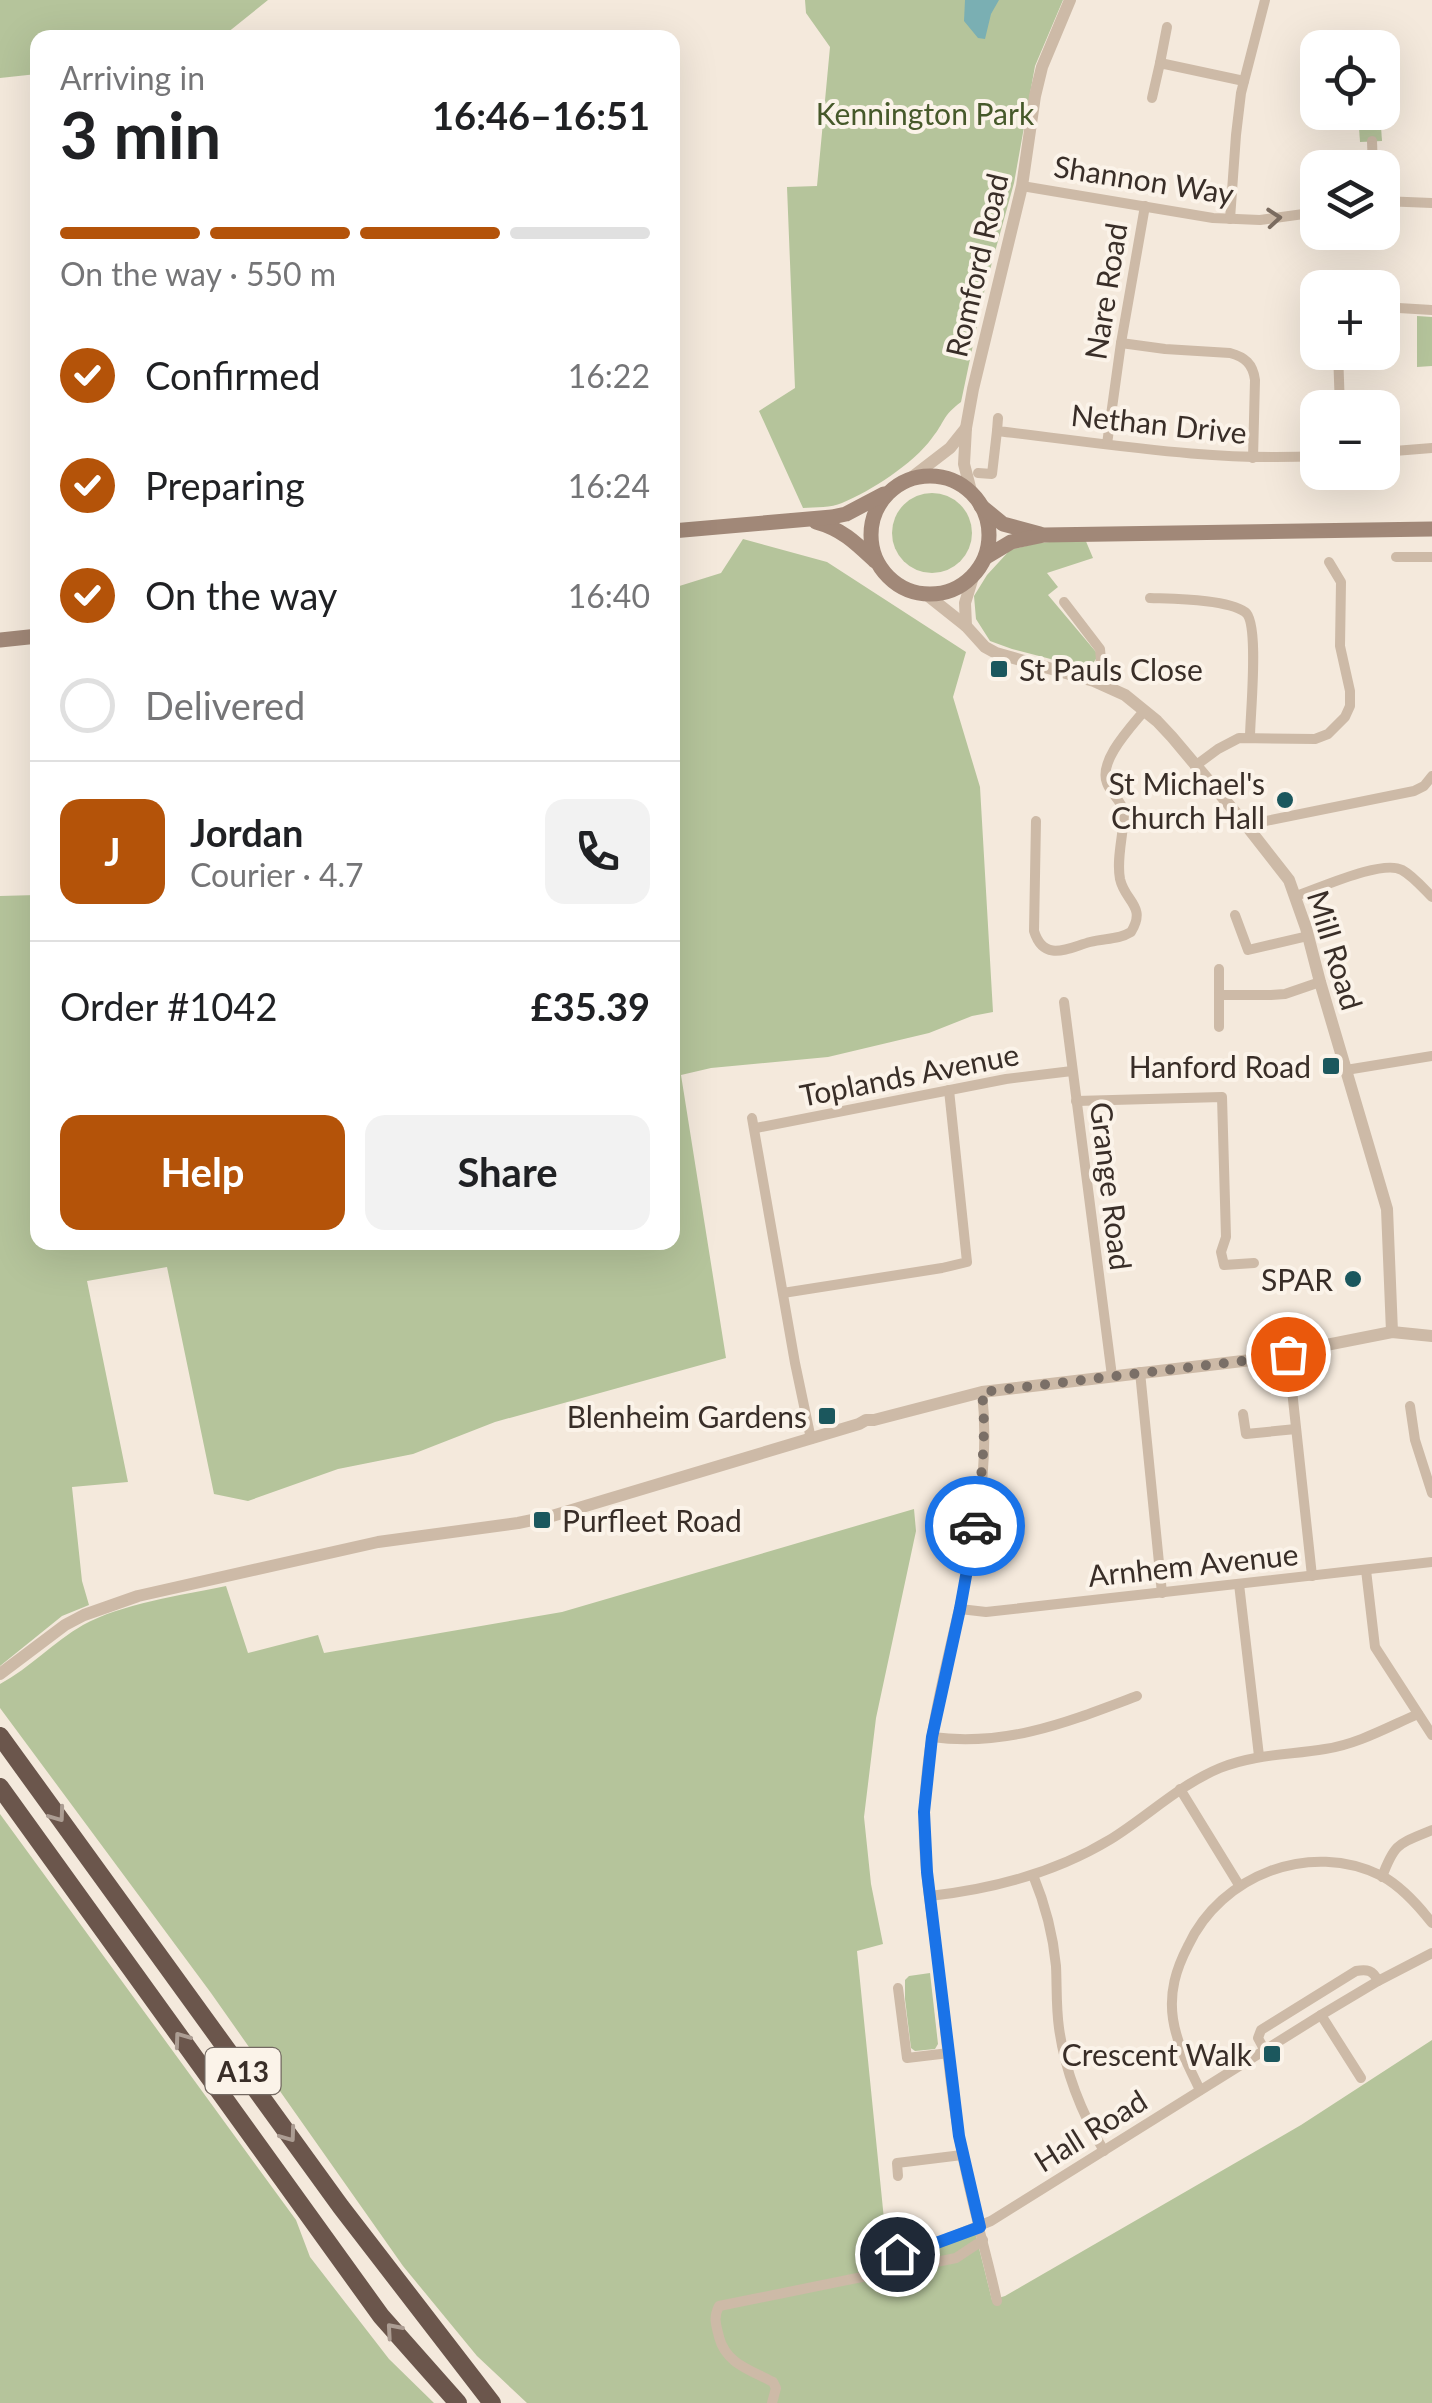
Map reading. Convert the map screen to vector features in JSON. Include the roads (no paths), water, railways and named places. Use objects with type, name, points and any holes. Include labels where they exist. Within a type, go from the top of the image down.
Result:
[{"type":"highway","name":"A13","points":[[0,1736],[341,2207],[492,2403]]},
{"type":"highway","name":"A13","points":[[0,1787],[381,2316],[458,2403]]},
{"type":"main road","points":[[680,529],[846,514],[910,478],[947,478],[1011,527],[1044,534],[1432,529]]},
{"type":"main road","points":[[887,492],[872,526],[876,562],[894,583],[909,592],[927,595],[956,589],[973,577],[986,557],[988,529],[976,498]]},
{"type":"main road","points":[[807,520],[850,536],[876,562]]},
{"type":"main road","points":[[986,557],[1011,542],[1044,534]]},
{"type":"main road","points":[[0,640],[30,637]]},
{"type":"street","name":"Romford Road","points":[[976,498],[964,464],[966,428],[1022,186],[1034,96],[1070,0]]},
{"type":"street","points":[[1230,219],[1244,81],[1265,0]]},
{"type":"street","points":[[1152,98],[1168,27]]},
{"type":"street","points":[[1160,63],[1244,81]]},
{"type":"street","points":[[1372,141],[1372,150]]},
{"type":"street","name":"Shannon Way","points":[[1022,186],[1230,219],[1300,215]]},
{"type":"street","points":[[1400,202],[1432,203]]},
{"type":"street","name":"Nare Road","points":[[1106,444],[1144,206]]},
{"type":"street","points":[[1400,308],[1432,310]]},
{"type":"street","points":[[1121,342],[1230,353],[1248,362],[1255,380],[1254,458]]},
{"type":"street","name":"Nethan Drive","points":[[978,473],[992,474],[998,424],[1106,444],[1186,453],[1300,457]]},
{"type":"street","points":[[910,478],[950,448],[966,428]]},
{"type":"street","points":[[1400,451],[1432,448]]},
{"type":"street","points":[[1396,556],[1432,557]]},
{"type":"street","points":[[1196,766],[1228,742],[1250,737],[1303,740],[1328,734],[1350,706],[1340,646],[1341,582],[1328,562]]},
{"type":"street","points":[[966,626],[965,603],[973,577]]},
{"type":"street","name":"Mill Road","points":[[927,595],[996,654],[1094,681],[1125,695],[1157,721],[1289,880],[1387,1209],[1392,1332]]},
{"type":"street","points":[[1150,598],[1224,605],[1246,612],[1251,618],[1254,639],[1250,737]]},
{"type":"street","points":[[1064,602],[1100,649],[1101,660],[1094,681]]},
{"type":"street","points":[[1036,821],[1036,939],[1056,951],[1117,939],[1131,932],[1138,918],[1120,877],[1124,812],[1122,803],[1107,785],[1105,772],[1112,754],[1144,711]]},
{"type":"street","points":[[1246,825],[1414,791],[1432,776]]},
{"type":"street","points":[[1296,896],[1391,867],[1405,871],[1432,896]]},
{"type":"street","points":[[1235,915],[1248,950],[1308,936]]},
{"type":"street","points":[[1219,969],[1219,1027]]},
{"type":"street","points":[[1219,995],[1271,996],[1320,982]]},
{"type":"street","name":"Grange Road","points":[[1064,1002],[1112,1376]]},
{"type":"street","points":[[1346,1070],[1432,1056]]},
{"type":"street","name":"Toplands Avenue","points":[[783,1293],[754,1123],[1072,1071]]},
{"type":"street","points":[[811,1439],[783,1293],[967,1262],[950,1090]]},
{"type":"street","points":[[1076,1100],[1222,1097],[1224,1265],[1254,1263]]},
{"type":"street","points":[[0,1674],[65,1625],[138,1596],[378,1542],[552,1516],[866,1420],[982,1392],[1251,1360],[1392,1332],[1432,1336]]},
{"type":"street","points":[[1288,1354],[1312,1576]]},
{"type":"street","points":[[1140,1372],[1162,1592]]},
{"type":"street","points":[[982,1392],[984,1465],[960,1609],[932,1737],[924,1812],[930,1896],[962,2154],[997,2301]]},
{"type":"street","points":[[1410,1406],[1415,1440],[1432,1493]]},
{"type":"street","points":[[1243,1414],[1246,1434],[1296,1429]]},
{"type":"street","name":"Arnhem Avenue","points":[[960,1609],[986,1612],[1432,1562]]},
{"type":"street","points":[[1366,1570],[1375,1647],[1432,1736]]},
{"type":"street","points":[[1239,1584],[1259,1756]]},
{"type":"street","points":[[932,1737],[978,1739],[1031,1733],[1137,1696]]},
{"type":"street","points":[[930,1896],[976,1890],[1033,1875],[1079,1856],[1214,1771],[1259,1756],[1340,1746],[1418,1714]]},
{"type":"street","points":[[1180,1789],[1239,1884]]},
{"type":"street","points":[[1382,1877],[1391,1852],[1398,1845],[1432,1830]]},
{"type":"street","points":[[1200,2090],[1180,2048],[1172,2016],[1174,1976],[1205,1915],[1239,1884],[1258,1874],[1307,1862],[1351,1866],[1382,1877],[1416,1902],[1432,1923]]},
{"type":"street","points":[[1033,1875],[1054,1946],[1059,2030],[1066,2064],[1083,2113],[1104,2150]]},
{"type":"street","name":"Hall Road","points":[[897,2254],[980,2227],[1321,2015],[1432,1953]]},
{"type":"street","points":[[1265,2051],[1258,2038],[1261,2030],[1356,1970],[1369,1970],[1378,1981]]},
{"type":"street","points":[[898,1988],[907,2058],[949,2053]]},
{"type":"street","points":[[1321,2015],[1361,2078]]},
{"type":"street","points":[[898,2176],[897,2163],[962,2154]]},
{"type":"street","points":[[772,2403],[774,2382],[732,2361],[722,2350],[714,2317],[719,2306],[956,2258],[983,2240]]},
{"type":"water","points":[[965,0],[999,0],[985,39],[978,38],[964,21]]},
{"type":"place","name":"St Pauls Close","points":[[999,669]]},
{"type":"place","name":"St Michael's Church Hall","points":[[1285,800]]},
{"type":"place","name":"Hanford Road","points":[[1331,1066]]},
{"type":"place","name":"SPAR","points":[[1353,1279]]},
{"type":"place","name":"Blenheim Gardens","points":[[827,1416]]},
{"type":"place","name":"Purfleet Road","points":[[542,1520]]},
{"type":"place","name":"Crescent Walk","points":[[1272,2054]]},
{"type":"park label","name":"Kennington Park","points":[[925,113]]}]
